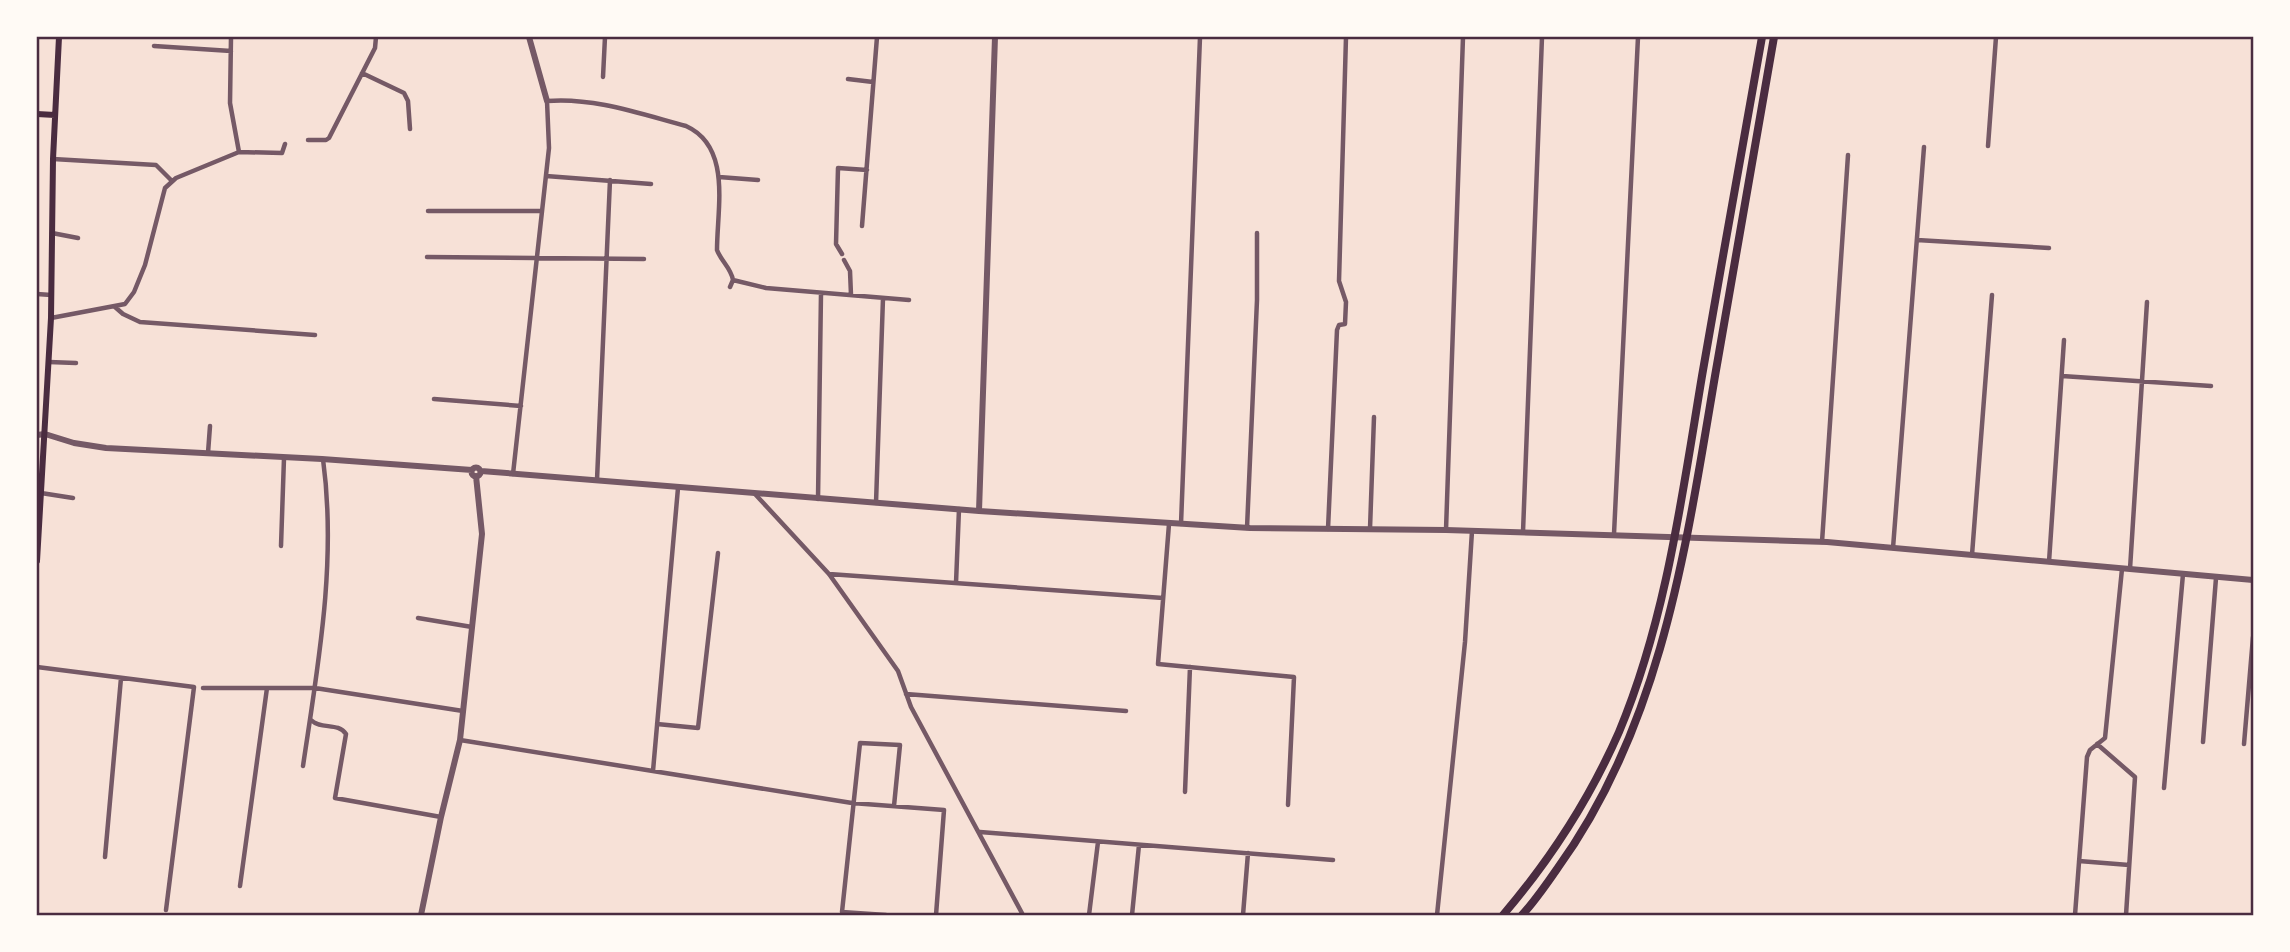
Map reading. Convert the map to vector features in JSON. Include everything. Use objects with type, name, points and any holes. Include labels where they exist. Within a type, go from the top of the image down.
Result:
[{"type":"highway","points":[[1503,915],[1570,825],[1593,785],[1619,732],[1655,624],[1678,520],[1762,37]]},
{"type":"highway","points":[[1522,915],[1583,833],[1630,739],[1649,688],[1669,620],[1692,513],[1774,37]]},
{"type":"main road","points":[[37,561],[51,318],[52,159],[59,37]]},
{"type":"main road","points":[[37,114],[55,115]]},
{"type":"street","points":[[231,37],[230,103],[239,152]]},
{"type":"street","points":[[308,141],[329,138],[375,48],[376,37]]},
{"type":"street","points":[[513,474],[549,149],[547,101],[529,37]]},
{"type":"street","points":[[603,77],[604,37]]},
{"type":"street","points":[[862,226],[877,37]]},
{"type":"street","points":[[979,511],[995,37]]},
{"type":"street","points":[[1181,524],[1200,37]]},
{"type":"street","points":[[1328,529],[1337,330],[1345,324],[1346,302],[1339,281],[1346,37]]},
{"type":"street","points":[[1446,530],[1463,37]]},
{"type":"street","points":[[1523,532],[1542,37]]},
{"type":"street","points":[[1614,534],[1638,37]]},
{"type":"street","points":[[1988,146],[1996,37]]},
{"type":"street","points":[[155,46],[231,51]]},
{"type":"street","points":[[362,73],[404,93],[408,101],[410,129]]},
{"type":"street","points":[[848,79],[873,82]]},
{"type":"street","points":[[547,101],[568,99],[597,104],[686,126],[697,131],[707,141],[719,168],[717,250],[732,274],[730,287]]},
{"type":"street","points":[[51,318],[125,304],[134,292],[145,265],[164,188],[176,178],[239,152],[282,153],[285,144]]},
{"type":"street","points":[[1893,548],[1924,147]]},
{"type":"street","points":[[1822,542],[1848,155]]},
{"type":"street","points":[[52,159],[156,165],[172,181]]},
{"type":"street","points":[[851,295],[850,271],[836,244],[838,168],[867,170]]},
{"type":"street","points":[[546,176],[651,184]]},
{"type":"street","points":[[719,177],[758,180]]},
{"type":"street","points":[[597,482],[610,180]]},
{"type":"street","points":[[428,211],[542,211]]},
{"type":"street","points":[[51,233],[78,237]]},
{"type":"street","points":[[1247,528],[1257,300],[1257,233]]},
{"type":"street","points":[[1917,240],[2049,248]]},
{"type":"street","points":[[427,257],[644,258]]},
{"type":"street","points":[[733,280],[754,286],[909,300]]},
{"type":"street","points":[[818,499],[821,293]]},
{"type":"street","points":[[37,294],[51,295]]},
{"type":"street","points":[[1972,555],[1992,295]]},
{"type":"street","points":[[876,503],[883,298]]},
{"type":"street","points":[[2130,569],[2147,302]]},
{"type":"street","points":[[115,307],[140,322],[314,335]]},
{"type":"street","points":[[2049,562],[2064,340]]},
{"type":"street","points":[[49,362],[76,363]]},
{"type":"street","points":[[2062,376],[2211,386]]},
{"type":"street","points":[[434,399],[521,406]]},
{"type":"street","points":[[37,413],[46,416]]},
{"type":"street","points":[[1370,529],[1374,417]]},
{"type":"street","points":[[208,454],[210,426]]},
{"type":"street","points":[[37,435],[45,434],[74,443],[106,448],[322,458],[471,470],[472,475],[513,474],[1169,524],[1247,528],[1472,530],[1822,542],[2253,580]]},
{"type":"street","points":[[281,546],[284,458]]},
{"type":"street","points":[[303,766],[324,615],[327,491],[322,458]]},
{"type":"street","points":[[421,915],[460,740],[482,534],[478,474]]},
{"type":"street","points":[[653,771],[678,488]]},
{"type":"street","points":[[41,493],[73,498]]},
{"type":"street","points":[[755,494],[829,574],[898,671],[911,707],[1023,915]]},
{"type":"street","points":[[956,583],[959,509]]},
{"type":"street","points":[[1169,524],[1158,664],[1294,677],[1288,805]]},
{"type":"street","points":[[1437,915],[1465,642],[1472,530]]},
{"type":"street","points":[[657,724],[698,728],[718,553]]},
{"type":"street","points":[[2075,915],[2087,757],[2090,750],[2105,738],[2122,569]]},
{"type":"street","points":[[829,574],[1163,598]]},
{"type":"street","points":[[2164,788],[2183,574]]},
{"type":"street","points":[[2203,742],[2216,578]]},
{"type":"street","points":[[418,618],[472,627]]},
{"type":"street","points":[[2244,744],[2253,636]]},
{"type":"street","points":[[37,667],[194,687],[166,910]]},
{"type":"street","points":[[1185,792],[1190,667]]},
{"type":"street","points":[[105,857],[121,678]]},
{"type":"street","points":[[203,688],[315,688],[463,711]]},
{"type":"street","points":[[240,886],[267,688]]},
{"type":"street","points":[[906,694],[1126,711]]},
{"type":"street","points":[[310,719],[315,725],[340,728],[346,734],[335,798],[441,817]]},
{"type":"street","points":[[460,740],[852,803],[944,810],[936,915]]},
{"type":"street","points":[[886,915],[842,912],[860,743],[900,745],[894,806]]},
{"type":"street","points":[[2098,744],[2135,777],[2126,915]]},
{"type":"street","points":[[979,832],[1333,860]]},
{"type":"street","points":[[1089,915],[1098,842]]},
{"type":"street","points":[[1132,915],[1139,845]]},
{"type":"street","points":[[1243,915],[1248,853]]},
{"type":"street","points":[[2079,861],[2129,865]]}]
